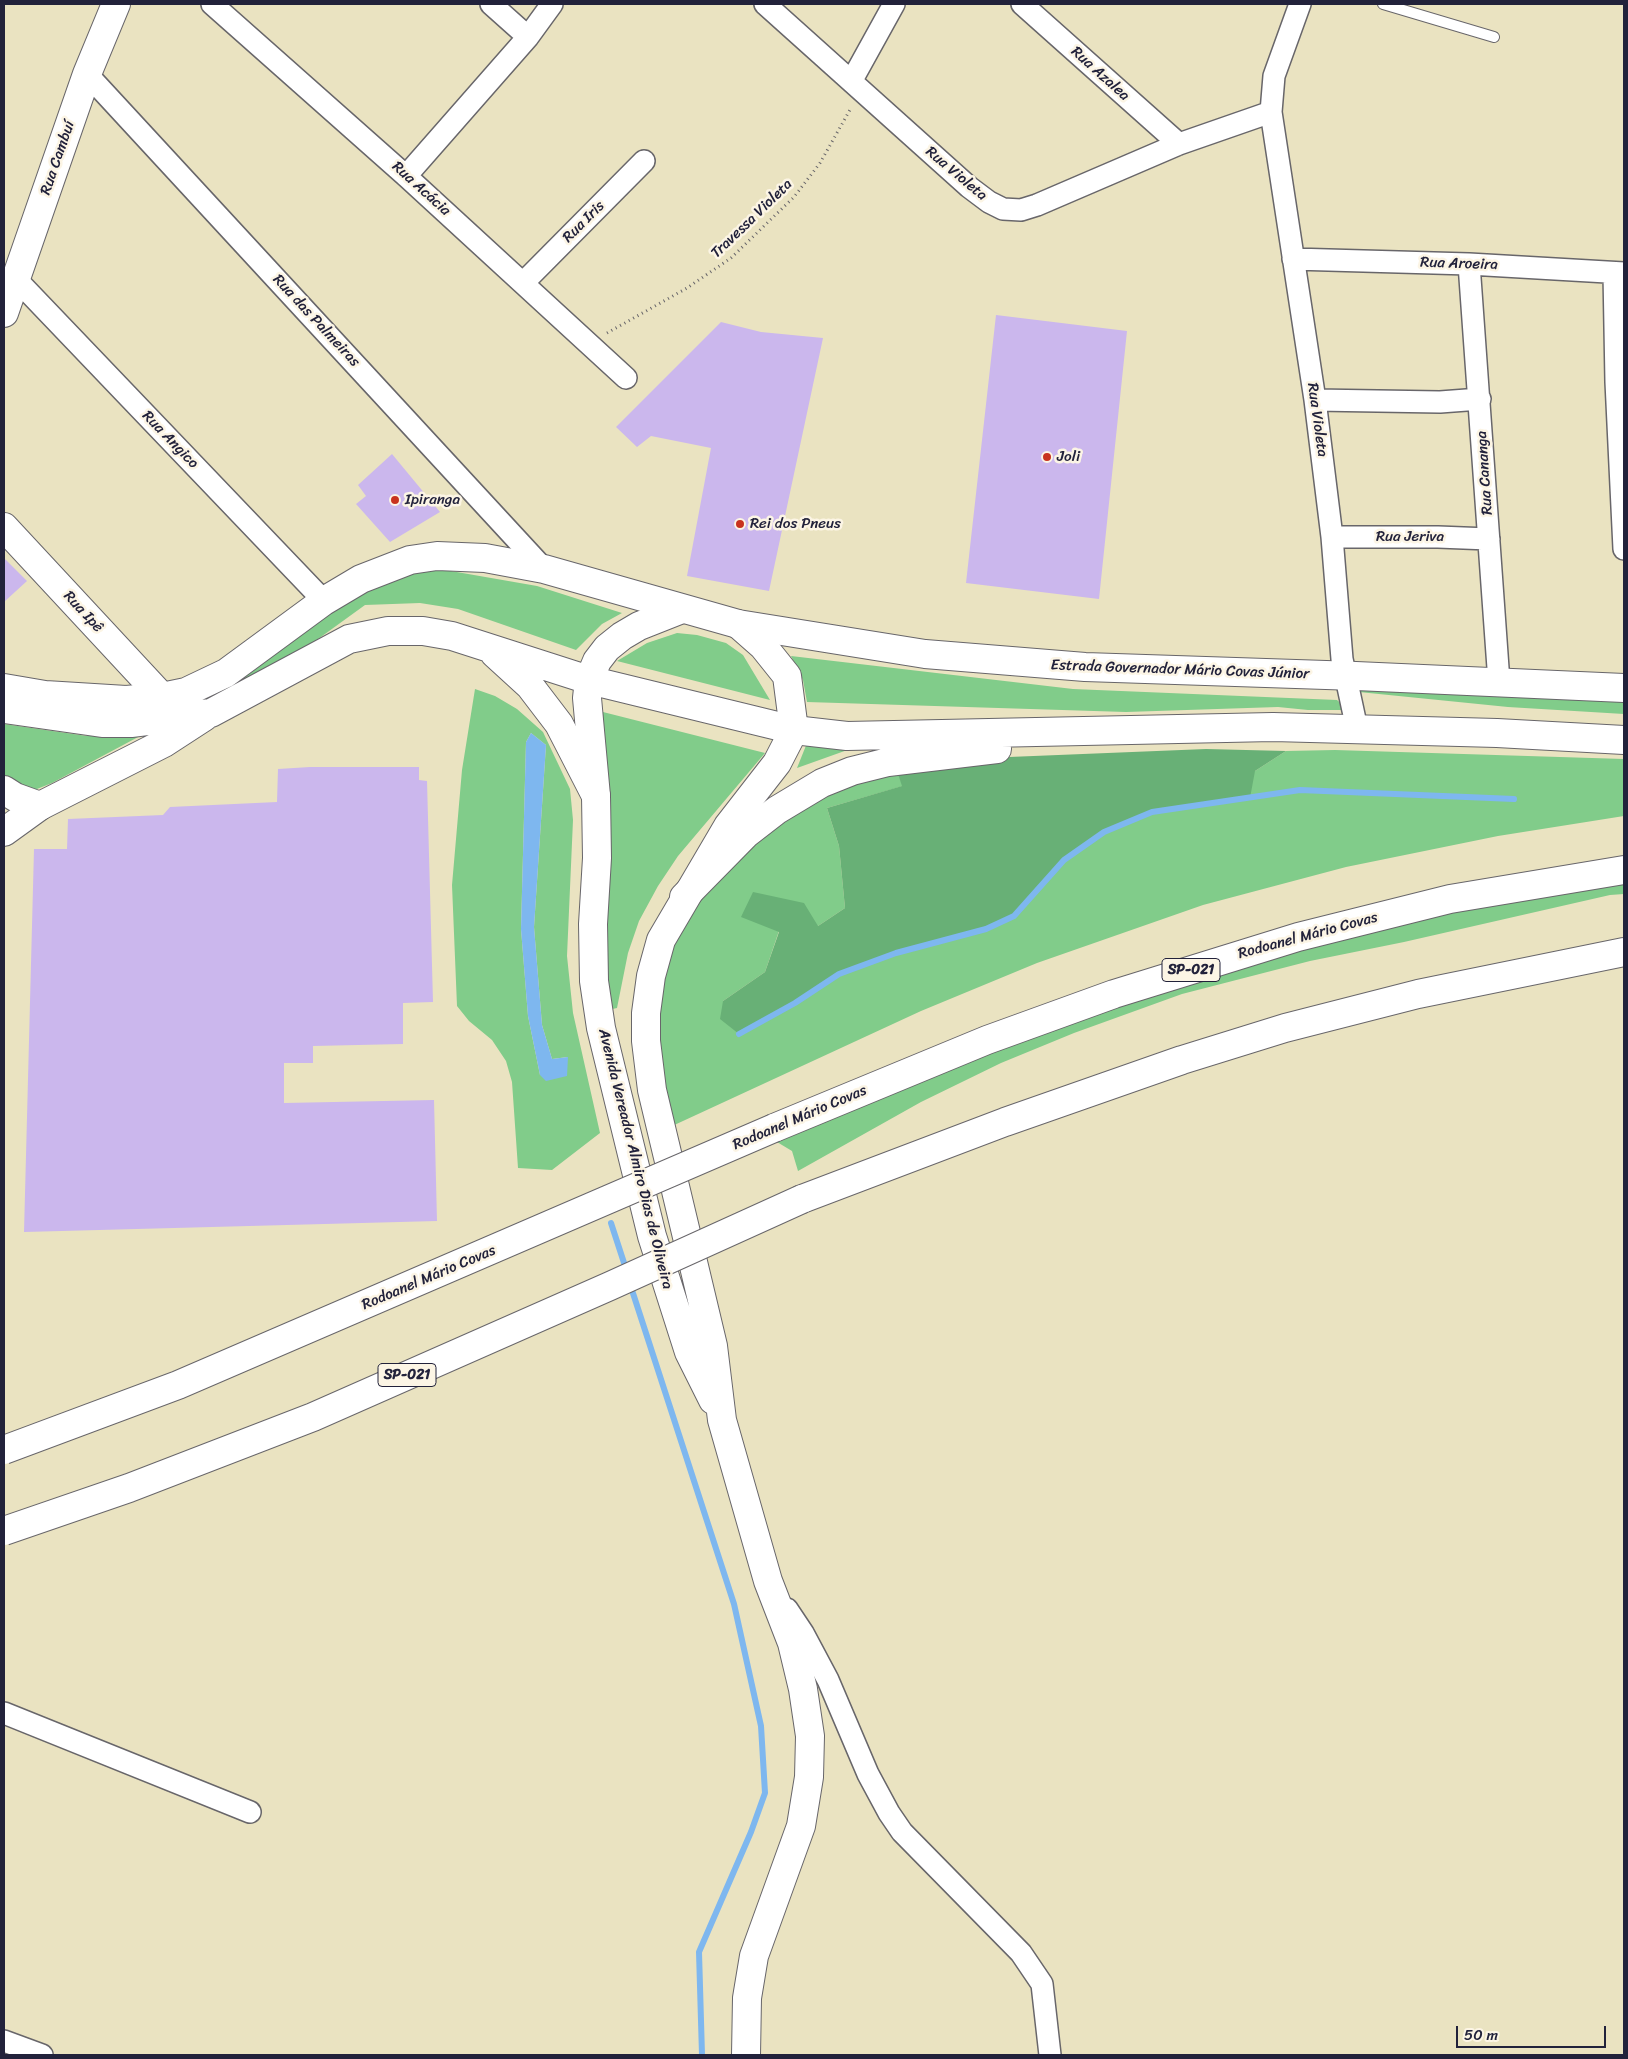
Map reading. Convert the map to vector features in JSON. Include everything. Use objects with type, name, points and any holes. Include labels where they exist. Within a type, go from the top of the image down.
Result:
[{"type":"main road","name":"Rua Cambuí","points":[[4,313],[87,74],[116,4]]},
{"type":"main road","name":"Rua Ipê","points":[[4,527],[162,697]]},
{"type":"main road","name":"Estrada Governador Mário Covas Júnior","points":[[4,688],[44,695],[126,700],[162,697],[203,686],[226,673],[324,601],[361,579],[410,560],[437,556],[485,558],[544,568],[738,624],[925,654],[1084,668],[1346,676],[1624,688]]},
{"type":"main road","name":"Avenida Vereador Almiro Dias de Oliveira","points":[[682,609],[639,626],[622,636],[607,648],[597,660],[589,680],[586,698],[596,796],[594,971],[601,1028],[655,1245],[689,1352],[722,1420]]},
{"type":"main road","name":"Avenida Vereador Almiro Dias de Oliveira","points":[[738,624],[763,646],[787,676],[791,695],[794,730],[785,752],[728,826],[684,897],[661,940],[651,976],[646,1013],[646,1041],[652,1090],[712,1346],[722,1420],[768,1581],[792,1643],[803,1689],[810,1736],[809,1777],[801,1826],[754,1956],[747,1998],[746,2055]]},
{"type":"main road","points":[[4,832],[40,806],[164,743],[210,713],[349,639],[388,631],[423,631],[452,636],[589,680],[794,730],[847,736],[1273,727],[1496,733],[1624,740]]},
{"type":"main road","points":[[489,648],[530,686],[551,711],[560,724],[596,796]]},
{"type":"main road","points":[[4,709],[102,724],[131,723],[210,713]]},
{"type":"main road","points":[[684,897],[746,834],[777,810],[822,782],[852,771],[888,762],[992,750],[1099,730]]},
{"type":"main road","points":[[4,790],[15,797],[40,806]]},
{"type":"main road","name":"Rodoanel Mário Covas","points":[[4,1450],[178,1385],[387,1297],[774,1128],[987,1040],[1114,994],[1298,937],[1450,898],[1624,870]]},
{"type":"main road","name":"SP-021","points":[[4,1531],[129,1488],[313,1416],[610,1286],[802,1199],[1014,1119],[1182,1060],[1285,1028],[1418,994],[1624,952]]},
{"type":"street","name":"Rua Acácia","points":[[212,4],[406,176],[523,283],[586,344],[626,378]]},
{"type":"street","points":[[491,4],[528,37]]},
{"type":"street","points":[[406,176],[528,37],[552,4]]},
{"type":"street","name":"Rua Violeta","points":[[766,4],[969,187],[989,202],[1003,209],[1021,210],[1038,205],[1179,144],[1271,112]]},
{"type":"street","points":[[852,80],[894,4]]},
{"type":"street","name":"Rua Azalea","points":[[1022,4],[1179,144]]},
{"type":"street","name":"Rua Violeta","points":[[1294,6],[1274,76],[1271,112],[1315,400],[1332,537],[1342,659],[1357,729]]},
{"type":"street","name":"Rua das Palmeiras","points":[[87,74],[544,568]]},
{"type":"street","name":"Rua Iris","points":[[523,283],[644,161]]},
{"type":"street","name":"Rua Aroeira","points":[[1293,259],[1470,264],[1619,273]]},
{"type":"street","name":"Rua Cananga","points":[[1470,264],[1499,682]]},
{"type":"street","points":[[1619,273],[1616,382],[1621,414],[1624,549]]},
{"type":"street","name":"Rua Angico","points":[[16,278],[324,601]]},
{"type":"street","points":[[1315,400],[1440,402],[1480,399]]},
{"type":"street","name":"Rua Jeriva","points":[[1332,537],[1438,536],[1489,539]]},
{"type":"street","points":[[768,1581],[803,1633],[828,1680],[868,1774],[889,1813],[902,1832],[1020,1953],[1042,1984],[1050,2055]]},
{"type":"street","points":[[4,1713],[250,1812]]},
{"type":"street","points":[[4,2041],[42,2055]]},
{"type":"lane","points":[[1383,4],[1494,37]]},
{"type":"path","name":"Travessa Violeta","points":[[586,344],[687,288],[731,258],[794,197],[820,164],[854,103],[852,80]]},
{"type":"green space","points":[[428,567],[537,586],[622,613],[602,624],[576,650],[458,609],[420,603],[365,605],[307,647],[223,694],[221,689],[282,649],[330,609],[358,591]]},
{"type":"green space","points":[[677,633],[697,635],[726,643],[743,655],[770,700],[617,661],[647,643]]},
{"type":"green space","points":[[791,656],[1073,689],[1337,700],[1348,710],[1308,710],[1278,707],[1126,712],[807,702],[803,680]]},
{"type":"green space","points":[[475,689],[495,696],[517,709],[543,732],[570,789],[573,820],[567,956],[573,1013],[600,1133],[552,1170],[518,1168],[512,1082],[506,1061],[492,1040],[469,1021],[457,1006],[452,885],[462,770]],"holes":[[[531,733],[546,745],[534,927],[542,1025],[552,1059],[568,1057],[540,1075],[528,1016],[521,929],[526,742]]]},
{"type":"green space","points":[[1355,689],[1624,700],[1624,714],[1508,707],[1359,692]]},
{"type":"green space","points":[[599,711],[765,753],[678,856],[658,886],[639,921],[628,953],[617,1008],[608,1010]]},
{"type":"green space","points":[[4,724],[87,736],[140,736],[52,783],[32,791],[4,784]]},
{"type":"green space","points":[[807,743],[853,748],[797,768]]},
{"type":"green space","points":[[1206,749],[1286,751],[1255,771],[1250,798],[1145,815],[1104,832],[1064,860],[1014,916],[986,929],[896,953],[839,974],[795,1003],[739,1034],[720,1019],[723,1001],[765,972],[779,932],[741,917],[753,892],[804,903],[818,926],[845,908],[839,846],[827,808],[902,786],[897,771],[1009,757]]},
{"type":"green space","points":[[1335,750],[1624,759],[1624,816],[1498,836],[1346,867],[1203,905],[1037,963],[921,1011],[670,1127],[662,1093],[658,1013],[665,968],[679,924],[699,888],[797,801],[897,771],[903,786],[827,808],[839,846],[845,908],[818,926],[779,931],[765,972],[723,1001],[739,1034],[795,1003],[839,974],[896,953],[1014,916],[1064,860],[1104,832],[1255,771],[1286,751]]},
{"type":"green space","points":[[1624,866],[1624,894],[1610,895],[1404,942],[1310,961],[1182,994],[1074,1033],[1001,1063],[921,1102],[798,1171],[792,1151],[772,1139],[1092,994]]},
{"type":"water","points":[[531,733],[546,745],[534,927],[542,1025],[552,1059],[568,1057],[567,1076],[546,1081],[540,1075],[528,1016],[521,929],[526,742]]},
{"type":"building","name":"Joli","points":[[996,315],[1127,331],[1099,599],[966,583]]},
{"type":"building","points":[[721,322],[761,332],[823,338],[769,591],[687,576],[711,448],[651,436],[637,447],[616,427]]},
{"type":"building","name":"Ipiranga","points":[[392,454],[440,512],[390,542],[356,504],[366,496],[358,485]]},
{"type":"building","points":[[4,558],[27,581],[4,602]]},
{"type":"building","points":[[310,767],[419,767],[419,780],[427,781],[433,1002],[403,1003],[403,1044],[313,1046],[313,1063],[284,1063],[284,1103],[434,1100],[437,1221],[24,1232],[34,849],[67,849],[68,819],[163,815],[170,807],[277,802],[278,769]]},
{"type":"waterway","points":[[739,1034],[795,1003],[839,974],[896,953],[986,929],[1014,916],[1064,860],[1104,832],[1152,812],[1300,790],[1514,799]]},
{"type":"waterway","points":[[611,1223],[627,1272]]},
{"type":"waterway","points":[[630,1284],[734,1604],[761,1726],[765,1793],[751,1832],[699,1952],[702,2055]]},
{"type":"place","name":"Joli","points":[[1047,457]]},
{"type":"place","name":"Ipiranga","points":[[395,500]]},
{"type":"place","name":"Rei dos Pneus","points":[[740,524]]}]
